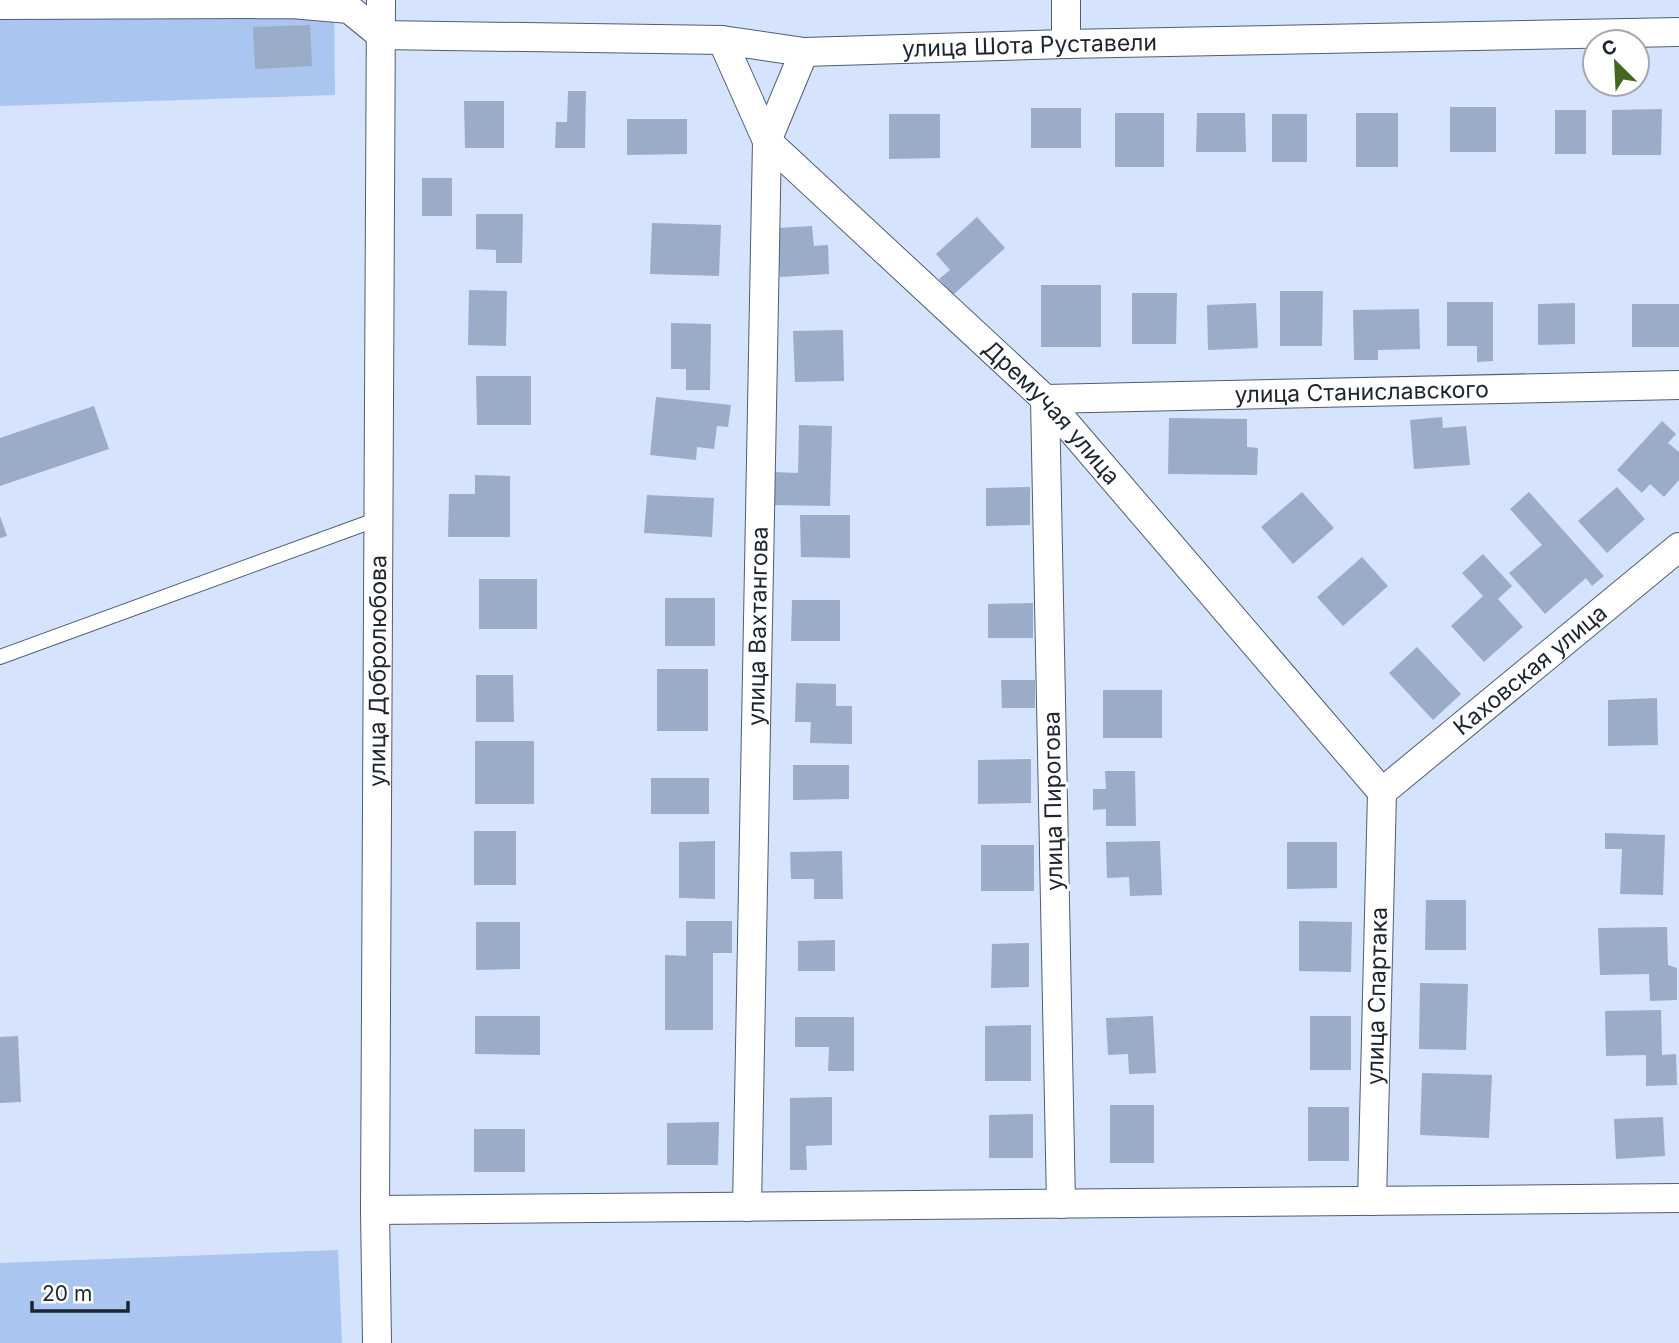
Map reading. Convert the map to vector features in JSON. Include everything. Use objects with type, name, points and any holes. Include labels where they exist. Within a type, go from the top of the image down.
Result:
[{"type":"street","name":"улица Добролюбова","points":[[377,1343],[374,1210],[381,0]]},
{"type":"street","points":[[1066,0],[1066,44]]},
{"type":"street","points":[[0,5],[65,2],[292,4],[349,9],[381,35]]},
{"type":"street","name":"улица Шота Руставели","points":[[381,35],[722,40],[804,52],[1679,32]]},
{"type":"street","name":"Дремучая улица","points":[[722,40],[767,141],[1045,399],[1382,792]]},
{"type":"street","name":"улица Вахтангова","points":[[747,1207],[767,141],[804,52]]},
{"type":"street","name":"улица Станиславского","points":[[1045,399],[1679,384]]},
{"type":"street","name":"улица Пирогова","points":[[1045,399],[1061,1204]]},
{"type":"street","name":"Каховская улица","points":[[1382,792],[1679,547]]},
{"type":"street","name":"улица Спартака","points":[[1372,1201],[1382,792]]},
{"type":"street","points":[[374,1210],[1679,1198]]},
{"type":"lane","points":[[0,657],[378,519]]},
{"type":"shaded area","points":[[0,0],[334,0],[335,95],[0,106]]},
{"type":"shaded area","points":[[338,1250],[342,1343],[0,1343],[0,1263]]},
{"type":"building","points":[[310,25],[312,66],[255,69],[253,27]]},
{"type":"building","points":[[568,91],[586,91],[585,148],[555,148],[556,122],[567,122]]},
{"type":"building","points":[[464,101],[504,101],[504,148],[465,148]]},
{"type":"building","points":[[1450,107],[1496,107],[1496,152],[1450,152]]},
{"type":"building","points":[[1031,108],[1081,108],[1081,148],[1031,148]]},
{"type":"building","points":[[1662,109],[1661,155],[1612,155],[1612,110]]},
{"type":"building","points":[[1555,110],[1586,110],[1586,154],[1555,154]]},
{"type":"building","points":[[1115,113],[1164,113],[1164,167],[1115,167]]},
{"type":"building","points":[[1197,113],[1245,113],[1246,152],[1196,152]]},
{"type":"building","points":[[1356,113],[1398,113],[1398,167],[1356,167]]},
{"type":"building","points":[[889,114],[940,114],[940,158],[889,159]]},
{"type":"building","points":[[1272,114],[1307,114],[1307,162],[1272,162]]},
{"type":"building","points":[[627,119],[687,119],[687,154],[627,155]]},
{"type":"building","points":[[422,178],[452,178],[452,216],[422,216]]},
{"type":"building","points":[[476,214],[523,214],[522,263],[496,263],[496,250],[476,249]]},
{"type":"building","points":[[977,217],[1005,248],[953,295],[939,279],[950,270],[936,254]]},
{"type":"building","points":[[652,223],[721,225],[719,276],[650,274]]},
{"type":"building","points":[[812,226],[814,246],[828,245],[829,274],[780,277],[777,228]]},
{"type":"building","points":[[1041,285],[1101,285],[1101,347],[1041,347]]},
{"type":"building","points":[[469,290],[507,291],[506,346],[468,345]]},
{"type":"building","points":[[1280,291],[1323,291],[1322,346],[1280,346]]},
{"type":"building","points":[[1132,293],[1177,293],[1176,344],[1132,344]]},
{"type":"building","points":[[1447,302],[1493,302],[1493,361],[1477,362],[1477,346],[1447,346]]},
{"type":"building","points":[[1256,303],[1258,348],[1208,350],[1207,305]]},
{"type":"building","points":[[1575,303],[1575,344],[1538,345],[1538,304]]},
{"type":"building","points":[[1632,304],[1679,304],[1679,347],[1632,347]]},
{"type":"building","points":[[1419,309],[1420,349],[1378,350],[1378,360],[1354,360],[1353,310]]},
{"type":"building","points":[[671,323],[711,324],[710,390],[686,390],[686,369],[671,369]]},
{"type":"building","points":[[843,330],[844,381],[795,382],[793,331]]},
{"type":"building","points":[[476,376],[531,376],[531,425],[477,425]]},
{"type":"building","points":[[656,397],[731,405],[728,427],[717,426],[714,449],[697,447],[696,460],[650,455]]},
{"type":"building","points":[[94,406],[109,449],[0,486],[0,438]]},
{"type":"building","points":[[1442,417],[1443,428],[1466,426],[1470,465],[1414,469],[1410,420]]},
{"type":"building","points":[[1169,418],[1247,419],[1247,447],[1258,448],[1257,475],[1168,474]]},
{"type":"building","points":[[1662,421],[1676,434],[1668,443],[1679,452],[1679,480],[1664,497],[1650,484],[1642,493],[1617,470]]},
{"type":"building","points":[[799,425],[832,426],[830,506],[772,505],[773,472],[798,473]]},
{"type":"building","points":[[475,475],[510,476],[510,537],[448,537],[449,494],[475,494]]},
{"type":"building","points":[[1030,487],[1030,525],[986,526],[986,488]]},
{"type":"building","points":[[1617,487],[1645,519],[1607,553],[1578,521]]},
{"type":"building","points":[[1302,492],[1334,528],[1293,564],[1261,527]]},
{"type":"building","points":[[1529,492],[1604,576],[1592,586],[1586,578],[1545,614],[1509,573],[1542,545],[1510,509]]},
{"type":"building","points":[[647,495],[714,498],[712,537],[644,533]]},
{"type":"building","points":[[800,515],[850,515],[850,558],[801,557]]},
{"type":"building","points":[[0,516],[7,536],[0,538]]},
{"type":"building","points":[[1483,554],[1512,586],[1498,599],[1523,627],[1484,662],[1451,626],[1483,596],[1462,573]]},
{"type":"building","points":[[1362,557],[1388,586],[1343,626],[1317,597]]},
{"type":"building","points":[[479,579],[537,579],[537,629],[479,629]]},
{"type":"building","points":[[665,598],[715,598],[715,646],[665,646]]},
{"type":"building","points":[[792,600],[840,600],[840,641],[791,641]]},
{"type":"building","points":[[1033,603],[1033,638],[988,638],[988,604]]},
{"type":"building","points":[[1417,647],[1461,694],[1433,720],[1389,673]]},
{"type":"building","points":[[657,669],[708,669],[708,731],[657,731]]},
{"type":"building","points":[[476,675],[513,675],[514,722],[476,722]]},
{"type":"building","points":[[1001,680],[1035,680],[1035,708],[1002,708]]},
{"type":"building","points":[[796,683],[836,684],[836,706],[852,706],[852,744],[810,743],[811,722],[795,722]]},
{"type":"building","points":[[1103,690],[1162,690],[1162,738],[1103,738]]},
{"type":"building","points":[[1657,698],[1658,745],[1608,746],[1608,700]]},
{"type":"building","points":[[475,741],[534,741],[534,804],[475,804]]},
{"type":"building","points":[[1031,759],[1031,803],[978,804],[978,760]]},
{"type":"building","points":[[793,765],[849,765],[849,799],[793,800]]},
{"type":"building","points":[[1105,771],[1135,771],[1136,826],[1106,826],[1106,809],[1093,810],[1093,789],[1106,789]]},
{"type":"building","points":[[651,778],[709,778],[709,814],[651,814]]},
{"type":"building","points":[[474,831],[516,831],[516,885],[474,885]]},
{"type":"building","points":[[1605,833],[1665,835],[1663,895],[1620,894],[1622,849],[1605,849]]},
{"type":"building","points":[[715,841],[715,899],[679,898],[679,842]]},
{"type":"building","points":[[1160,841],[1162,895],[1130,896],[1129,877],[1107,878],[1106,842]]},
{"type":"building","points":[[1287,842],[1337,842],[1337,888],[1287,889]]},
{"type":"building","points":[[981,845],[1034,845],[1034,891],[981,891]]},
{"type":"building","points":[[842,851],[843,899],[814,899],[814,879],[791,879],[790,852]]},
{"type":"building","points":[[1426,900],[1466,900],[1466,950],[1425,950]]},
{"type":"building","points":[[686,921],[732,921],[732,953],[713,953],[713,1030],[665,1030],[665,955],[686,956]]},
{"type":"building","points":[[1299,921],[1352,922],[1351,972],[1299,971]]},
{"type":"building","points":[[476,922],[520,922],[520,969],[476,970]]},
{"type":"building","points":[[1667,927],[1668,965],[1677,968],[1677,1000],[1650,1001],[1649,974],[1600,975],[1598,928]]},
{"type":"building","points":[[835,940],[835,971],[798,971],[798,941]]},
{"type":"building","points":[[1029,943],[1029,987],[991,988],[992,944]]},
{"type":"building","points":[[1420,983],[1468,984],[1466,1050],[1419,1049]]},
{"type":"building","points":[[1661,1010],[1662,1055],[1676,1054],[1677,1085],[1646,1086],[1646,1055],[1606,1056],[1605,1011]]},
{"type":"building","points":[[475,1016],[540,1016],[540,1055],[475,1054]]},
{"type":"building","points":[[1153,1016],[1156,1073],[1129,1074],[1128,1054],[1108,1055],[1106,1018]]},
{"type":"building","points":[[1310,1016],[1351,1016],[1351,1070],[1310,1070]]},
{"type":"building","points":[[795,1017],[854,1017],[854,1071],[828,1071],[829,1047],[795,1047]]},
{"type":"building","points":[[1031,1025],[1031,1081],[985,1081],[985,1026]]},
{"type":"building","points":[[18,1036],[21,1102],[0,1103],[0,1037]]},
{"type":"building","points":[[1422,1073],[1492,1075],[1489,1138],[1420,1135]]},
{"type":"building","points":[[832,1097],[832,1145],[806,1146],[807,1170],[790,1170],[790,1098]]},
{"type":"building","points":[[1110,1105],[1154,1105],[1154,1163],[1110,1163]]},
{"type":"building","points":[[1308,1107],[1349,1107],[1349,1161],[1308,1161]]},
{"type":"building","points":[[1033,1114],[1033,1158],[989,1158],[989,1115]]},
{"type":"building","points":[[1663,1117],[1665,1156],[1616,1159],[1614,1119]]},
{"type":"building","points":[[719,1122],[718,1165],[667,1165],[667,1123]]},
{"type":"building","points":[[474,1129],[525,1129],[525,1172],[474,1172]]}]
